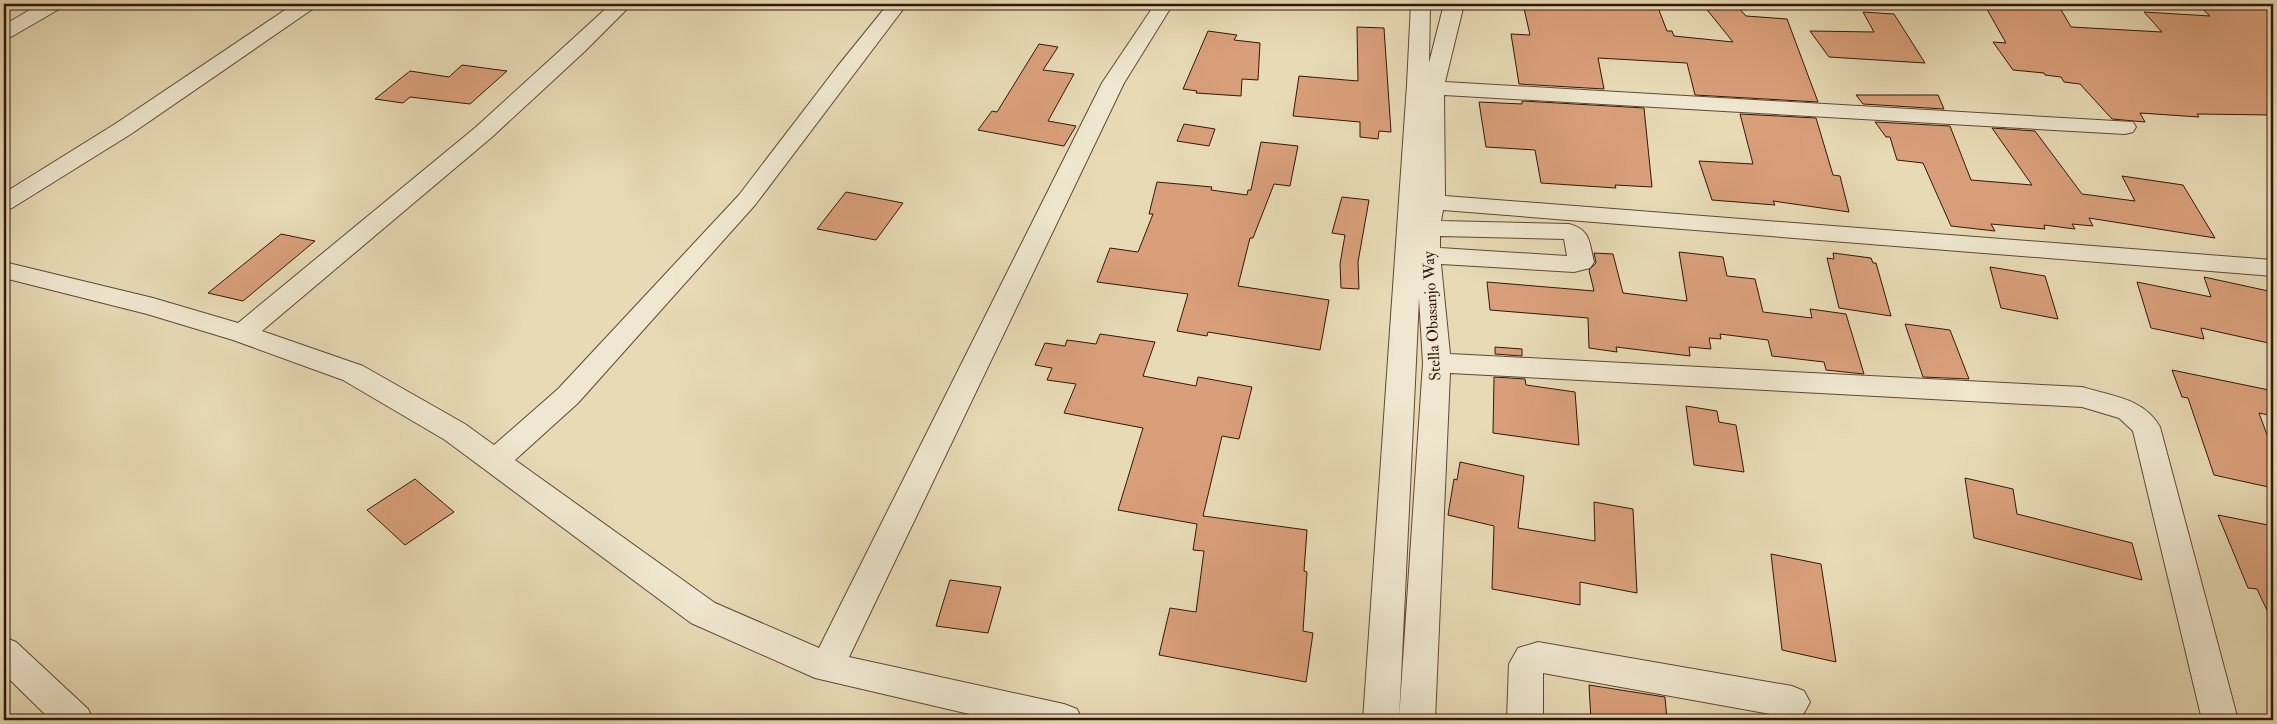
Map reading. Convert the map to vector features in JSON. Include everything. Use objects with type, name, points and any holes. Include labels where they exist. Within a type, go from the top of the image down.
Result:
[{"type":"street","points":[[4,33],[54,4]]},
{"type":"street","points":[[4,203],[123,129],[307,4]]},
{"type":"street","points":[[242,334],[432,176],[586,39],[622,4]]},
{"type":"street","points":[[495,461],[568,396],[747,200],[844,71],[898,4]]},
{"type":"street","points":[[827,667],[1113,83],[1164,4]]},
{"type":"street","points":[[1381,720],[1423,241],[1418,85],[1420,4]]},
{"type":"street","name":"Stella Obasanjo Way","points":[[1417,720],[1437,363],[1423,241],[1433,202],[1433,88],[1454,4]]},
{"type":"street","points":[[1433,88],[2126,127]]},
{"type":"street","points":[[1433,202],[2273,268]]},
{"type":"street","points":[[1423,241],[1574,264],[1581,262],[1575,235],[1586,213]]},
{"type":"street","points":[[4,270],[153,307],[242,334],[353,373],[455,432],[703,613],[827,667],[1064,720]]},
{"type":"street","points":[[1437,363],[2082,397],[2129,411],[2146,428],[2220,720]]},
{"type":"street","points":[[4,652],[76,720]]},
{"type":"street","points":[[1525,720],[1526,664],[1530,659],[1538,657],[1792,702]]},
{"type":"building","points":[[1523,4],[1626,7],[1625,4],[1657,5],[1667,31],[1672,31],[1674,36],[1733,42],[1704,6],[1736,5],[1746,16],[1787,19],[1818,102],[1695,95],[1687,63],[1598,58],[1604,89],[1519,84],[1511,34],[1530,35]]},
{"type":"building","points":[[1984,4],[2020,4],[2060,8],[2071,27],[2162,32],[2144,12],[2210,16],[2197,4],[2273,5],[2273,115],[2197,114],[2199,117],[2140,113],[2145,122],[2112,119],[2080,84],[2064,82],[2061,77],[2045,75],[2044,73],[2013,70],[1993,42],[2006,43]]},
{"type":"building","points":[[1863,12],[1894,14],[1925,63],[1829,57],[1810,31],[1874,32]]},
{"type":"building","points":[[1357,27],[1384,28],[1391,132],[1379,131],[1378,139],[1360,137],[1360,122],[1293,116],[1299,76],[1358,81]]},
{"type":"building","points":[[1208,31],[1237,35],[1234,40],[1260,43],[1258,80],[1242,79],[1241,96],[1196,93],[1197,91],[1183,89]]},
{"type":"building","points":[[1039,44],[1058,47],[1043,70],[1074,74],[1048,121],[1076,126],[1064,146],[978,130],[992,111],[997,112]]},
{"type":"building","points":[[462,65],[507,71],[470,104],[410,97],[403,103],[375,99],[410,71],[449,77]]},
{"type":"building","points":[[1856,95],[1938,95],[1944,109],[1863,104]]},
{"type":"building","points":[[1522,101],[1644,108],[1652,187],[1615,185],[1616,188],[1541,183],[1535,150],[1486,147],[1479,102],[1522,104]]},
{"type":"building","points":[[1740,114],[1816,118],[1833,175],[1840,176],[1849,212],[1773,201],[1775,205],[1712,200],[1699,161],[1753,164]]},
{"type":"building","points":[[1875,122],[1950,126],[1971,180],[2032,185],[1992,128],[2035,131],[2082,194],[2135,201],[2122,176],[2183,185],[2215,238],[2089,218],[2093,226],[2072,224],[2075,229],[2044,225],[2045,229],[1991,224],[1995,231],[1951,226],[1923,163],[1897,160],[1890,137],[1886,137]]},
{"type":"building","points":[[1184,124],[1215,129],[1209,146],[1177,141]]},
{"type":"building","points":[[1261,142],[1298,146],[1290,186],[1274,184],[1253,238],[1250,238],[1238,286],[1329,300],[1320,350],[1208,332],[1207,336],[1177,331],[1188,294],[1097,282],[1110,248],[1138,252],[1153,214],[1149,214],[1157,182],[1212,187],[1211,190],[1247,195],[1248,190],[1251,190]]},
{"type":"building","points":[[846,192],[903,203],[876,240],[817,229]]},
{"type":"building","points":[[1342,197],[1369,200],[1358,262],[1359,289],[1341,288],[1340,264],[1345,235],[1332,233]]},
{"type":"building","points":[[281,234],[315,241],[243,301],[208,293]]},
{"type":"building","points":[[1679,252],[1723,257],[1727,276],[1755,279],[1763,312],[1812,318],[1810,309],[1846,314],[1864,374],[1826,370],[1824,362],[1772,356],[1768,340],[1720,334],[1721,339],[1709,338],[1711,349],[1689,347],[1690,356],[1616,347],[1617,352],[1589,348],[1588,318],[1490,310],[1487,282],[1594,291],[1589,270],[1596,263],[1594,253],[1613,254],[1623,293],[1687,301]]},
{"type":"building","points":[[1833,253],[1871,258],[1873,263],[1876,263],[1891,316],[1839,308],[1827,258],[1834,259]]},
{"type":"building","points":[[1990,267],[2045,276],[2058,319],[2001,308]]},
{"type":"building","points":[[2204,277],[2273,292],[2273,344],[2201,328],[2204,339],[2151,328],[2137,282],[2211,297]]},
{"type":"building","points":[[1905,324],[1950,330],[1969,379],[1923,377]]},
{"type":"building","points":[[1100,334],[1155,342],[1143,376],[1196,386],[1198,377],[1252,387],[1239,439],[1222,436],[1203,516],[1307,530],[1304,571],[1307,572],[1303,631],[1313,633],[1306,682],[1159,655],[1170,608],[1196,612],[1204,551],[1193,550],[1197,524],[1118,510],[1143,428],[1064,413],[1076,384],[1047,380],[1052,368],[1035,365],[1045,343],[1065,346],[1067,340],[1096,344]]},
{"type":"building","points":[[1495,347],[1522,349],[1522,356],[1495,354]]},
{"type":"building","points":[[2172,370],[2269,390],[2273,399],[2273,416],[2259,413],[2273,451],[2273,488],[2214,475],[2188,398],[2182,397]]},
{"type":"building","points":[[1494,377],[1525,379],[1526,385],[1575,392],[1579,445],[1493,433]]},
{"type":"building","points":[[1686,406],[1717,411],[1719,422],[1736,425],[1744,472],[1694,465]]},
{"type":"building","points":[[1460,462],[1524,476],[1518,528],[1595,541],[1594,502],[1633,509],[1637,593],[1580,582],[1580,605],[1492,589],[1494,526],[1448,515],[1454,479],[1457,480]]},
{"type":"building","points":[[1965,478],[2013,489],[2017,514],[2132,543],[2142,580],[1974,538]]},
{"type":"building","points":[[415,479],[454,512],[405,545],[367,510]]},
{"type":"building","points":[[2218,515],[2273,526],[2273,623],[2257,589],[2248,588]]},
{"type":"building","points":[[1771,554],[1821,564],[1836,662],[1782,650]]},
{"type":"building","points":[[950,580],[1001,587],[988,633],[936,626]]},
{"type":"building","points":[[1589,685],[1665,697],[1667,720],[1591,720]]}]
